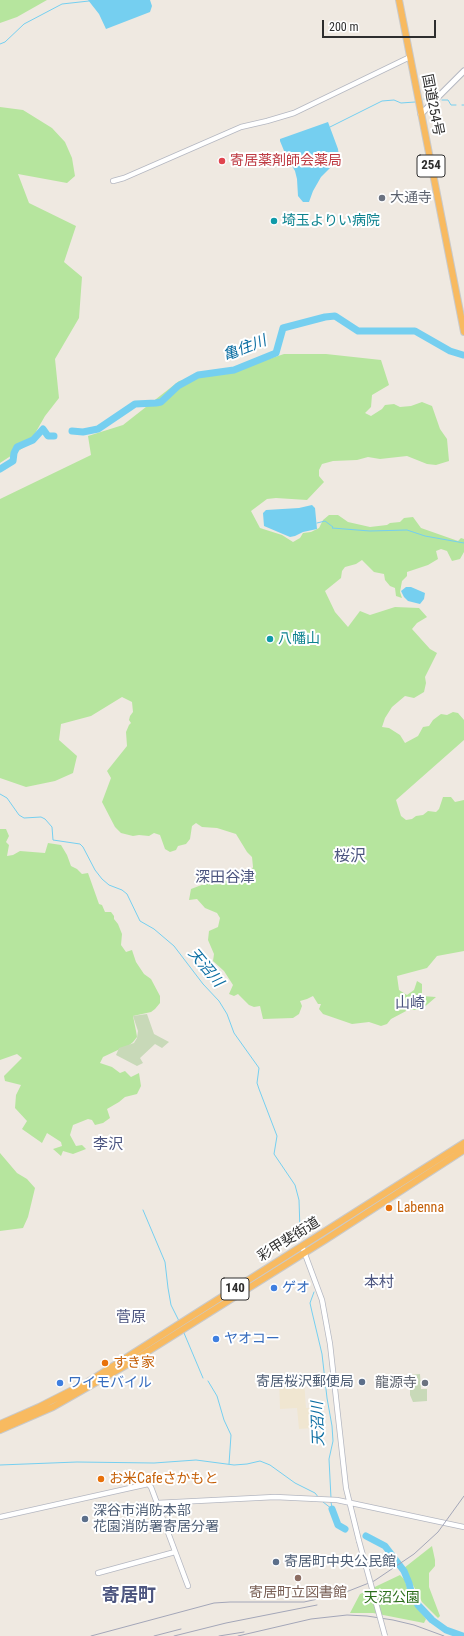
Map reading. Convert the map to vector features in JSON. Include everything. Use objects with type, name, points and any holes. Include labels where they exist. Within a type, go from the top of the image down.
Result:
[{"type":"highway","name":"国道254号","points":[[399,0],[464,330]]},
{"type":"highway","name":"彩甲斐街道","points":[[0,1430],[53,1407],[86,1389],[304,1249],[464,1143]]},
{"type":"highway","name":"彩甲斐街道","points":[[0,1424],[39,1407],[88,1382],[464,1150]]},
{"type":"main road","points":[[421,114],[464,71]]},
{"type":"street","points":[[113,181],[124,178],[241,127],[294,113],[410,57]]},
{"type":"street","points":[[304,1249],[322,1300],[330,1344],[349,1502],[385,1636]]},
{"type":"street","points":[[0,1517],[148,1484],[152,1487],[188,1586]]},
{"type":"street","points":[[157,1503],[275,1496],[324,1499],[349,1502],[464,1527]]},
{"type":"street","points":[[98,1573],[175,1552]]},
{"type":"shaded area","points":[[279,1378],[304,1380],[306,1408],[322,1407],[324,1427],[299,1429],[297,1408],[280,1409]]},
{"type":"green space","points":[[0,0],[47,0],[17,17],[0,23]]},
{"type":"green space","points":[[0,107],[23,110],[52,128],[65,142],[72,158],[75,176],[67,183],[18,174],[29,203],[76,226],[64,262],[82,277],[79,318],[55,359],[59,398],[45,416],[29,444],[0,463]]},
{"type":"green space","points":[[284,354],[326,354],[381,360],[389,385],[372,395],[371,407],[365,413],[371,416],[382,409],[385,405],[394,404],[400,407],[411,406],[422,402],[432,406],[440,429],[447,439],[449,461],[436,465],[427,464],[407,456],[380,459],[368,457],[357,460],[333,461],[322,464],[319,470],[319,476],[324,482],[307,500],[276,498],[267,499],[251,511],[260,528],[282,535],[293,542],[300,538],[303,533],[311,532],[319,528],[323,520],[329,515],[338,515],[348,522],[370,527],[400,522],[404,518],[413,517],[421,528],[458,541],[461,538],[464,539],[464,552],[460,559],[452,561],[447,551],[441,549],[436,551],[438,559],[428,565],[407,572],[407,576],[402,581],[400,592],[402,598],[396,596],[395,588],[390,586],[385,580],[384,574],[374,572],[362,560],[356,564],[345,567],[342,571],[341,578],[325,591],[335,612],[348,627],[360,611],[370,615],[395,607],[419,608],[427,617],[417,623],[412,629],[430,649],[437,653],[425,677],[426,683],[424,692],[414,698],[405,696],[392,707],[385,718],[382,727],[389,728],[400,735],[405,743],[418,736],[423,727],[429,726],[433,720],[441,714],[447,715],[453,712],[458,713],[464,720],[464,740],[396,800],[401,816],[406,820],[423,815],[428,811],[436,812],[439,809],[443,797],[451,797],[455,802],[464,800],[464,951],[437,956],[427,968],[397,976],[399,990],[407,995],[414,990],[417,981],[422,984],[422,996],[436,997],[421,1010],[408,1010],[391,1019],[387,1024],[381,1026],[369,1022],[352,1024],[323,1014],[319,1009],[321,1004],[318,1004],[313,996],[300,1001],[302,1006],[299,1014],[293,1018],[263,1019],[260,1006],[254,1007],[249,1005],[238,994],[234,996],[229,994],[233,985],[224,971],[213,961],[214,954],[208,940],[209,931],[218,927],[220,918],[217,913],[205,908],[197,899],[189,900],[191,889],[225,874],[250,874],[253,867],[252,857],[247,852],[236,834],[217,828],[202,827],[196,823],[192,826],[190,839],[186,844],[178,846],[176,850],[170,852],[165,849],[160,835],[154,833],[149,836],[133,836],[121,833],[115,827],[102,802],[111,778],[107,771],[127,746],[126,732],[131,723],[129,720],[133,712],[132,702],[122,697],[91,716],[61,724],[59,740],[77,756],[73,773],[55,781],[26,787],[0,778],[0,499],[91,455],[88,436],[123,425],[179,381],[236,370]]},
{"type":"green space","points":[[0,829],[6,829],[9,836],[6,842],[9,845],[7,856],[13,855],[20,851],[45,853],[48,843],[61,845],[71,866],[82,874],[88,873],[99,904],[102,905],[105,912],[111,912],[118,924],[122,934],[121,945],[126,952],[132,950],[136,962],[144,974],[151,979],[160,996],[160,1003],[151,1012],[133,1016],[137,1037],[133,1042],[127,1047],[103,1057],[100,1063],[112,1067],[120,1073],[125,1071],[131,1077],[139,1073],[141,1086],[137,1094],[125,1097],[107,1109],[110,1118],[103,1123],[95,1125],[92,1120],[88,1119],[73,1125],[70,1135],[76,1146],[82,1145],[86,1149],[73,1154],[63,1151],[61,1156],[53,1149],[62,1146],[61,1142],[47,1133],[42,1143],[22,1129],[27,1121],[15,1108],[16,1095],[21,1085],[5,1081],[4,1076],[22,1058],[17,1054],[0,1060]]},
{"type":"green space","points":[[147,1014],[154,1034],[169,1042],[162,1048],[155,1044],[140,1058],[143,1063],[137,1066],[116,1055],[119,1048],[134,1043],[137,1038],[138,1031],[133,1016]]},
{"type":"green space","points":[[0,1153],[17,1173],[27,1179],[35,1188],[28,1217],[23,1228],[0,1231]]},
{"type":"green space","points":[[420,1374],[421,1389],[427,1389],[427,1401],[413,1402],[410,1395],[410,1375]]},
{"type":"green space","points":[[432,1546],[435,1566],[429,1573],[429,1587],[440,1616],[438,1618],[422,1602],[404,1568]]},
{"type":"green space","name":"天沼公園","points":[[400,1575],[405,1580],[409,1597],[426,1619],[424,1623],[373,1613],[350,1613],[360,1594]]},
{"type":"water","points":[[88,0],[150,0],[152,6],[150,12],[106,29],[99,14]]},
{"type":"water","points":[[328,122],[338,149],[339,157],[338,160],[321,177],[309,202],[303,202],[298,196],[295,171],[287,158],[280,139]]},
{"type":"water","points":[[312,505],[315,508],[317,529],[290,537],[264,526],[263,513],[266,510],[299,508]]},
{"type":"water","points":[[406,587],[411,587],[425,593],[424,599],[420,604],[408,601],[404,597],[401,591]]},
{"type":"waterway","points":[[0,44],[5,42],[24,24],[62,4],[89,1]]},
{"type":"waterway","points":[[424,99],[432,97]]},
{"type":"waterway","points":[[330,127],[382,101],[394,100],[401,103],[415,102]]},
{"type":"waterway","points":[[442,100],[448,100],[451,105],[456,105]]},
{"type":"waterway","name":"亀住川","points":[[72,431],[83,432],[98,429],[135,404],[161,402],[178,386],[198,375],[234,370],[276,353],[283,328],[325,317],[335,316],[358,331],[415,331],[450,351],[463,355]]},
{"type":"waterway","name":"亀住川","points":[[0,469],[13,461],[14,453],[17,447],[33,440],[43,429],[48,436],[54,436]]},
{"type":"waterway","points":[[317,523],[325,521],[333,527],[332,528],[370,531],[407,530],[425,536],[464,543]]},
{"type":"waterway","name":"天沼川","points":[[0,794],[7,798],[19,815],[24,818],[41,817],[45,819],[52,827],[53,840],[80,844],[102,879],[109,885],[122,890],[127,894],[140,921],[154,929],[174,946],[203,984],[219,1001],[227,1014],[234,1033],[259,1068],[257,1083],[277,1136],[274,1154],[295,1185],[299,1200],[300,1230]]},
{"type":"waterway","points":[[143,1210],[165,1262],[171,1305],[179,1321]]},
{"type":"waterway","name":"天沼川","points":[[314,1292],[310,1303],[322,1354],[332,1426],[333,1441],[329,1459],[331,1498]]},
{"type":"waterway","points":[[184,1333],[203,1378]]},
{"type":"waterway","points":[[208,1381],[217,1396],[224,1420],[231,1435],[229,1464]]},
{"type":"waterway","points":[[0,1465],[77,1462],[154,1463],[196,1460],[234,1465],[260,1461],[270,1465],[295,1483],[315,1493],[319,1498]]},
{"type":"waterway","points":[[323,1502],[332,1509]]},
{"type":"waterway","name":"天沼川","points":[[331,1502],[332,1508]]},
{"type":"waterway","points":[[332,1509],[338,1525],[345,1529]]},
{"type":"waterway","points":[[366,1536],[385,1546],[404,1571],[412,1595],[418,1605],[432,1620],[446,1630],[463,1636]]},
{"type":"railway","points":[[91,1636],[214,1603],[304,1602],[341,1594],[374,1581],[414,1554],[438,1532],[464,1496]]},
{"type":"railway","points":[[174,1636],[226,1623],[317,1605]]},
{"type":"railway","points":[[238,1636],[311,1619],[347,1615],[393,1620],[414,1625],[444,1636]]},
{"type":"railway","points":[[154,1636],[181,1629]]},
{"type":"railway","points":[[219,1636],[244,1632]]},
{"type":"place","name":"寄居薬剤師会薬局","points":[[222,161]]},
{"type":"place","name":"大通寺","points":[[382,198]]},
{"type":"place","name":"埼玉よりい病院","points":[[274,221]]},
{"type":"place","name":"八幡山","points":[[270,639]]},
{"type":"place","name":"Labenna","points":[[389,1208]]},
{"type":"place","name":"ゲオ","points":[[274,1288]]},
{"type":"place","name":"ヤオコー","points":[[216,1339]]},
{"type":"place","name":"すき家","points":[[105,1363]]},
{"type":"place","name":"寄居桜沢郵便局","points":[[362,1382]]},
{"type":"place","name":"ワイモバイル","points":[[60,1383]]},
{"type":"place","name":"龍源寺","points":[[425,1383]]},
{"type":"place","name":"お米Cafeさかもと","points":[[101,1479]]},
{"type":"place","name":"深谷市消防本部 花園消防署寄居分署","points":[[85,1519]]},
{"type":"place","name":"寄居町中央公民館","points":[[276,1562]]},
{"type":"place","name":"寄居町立図書館","points":[[298,1578]]},
{"type":"district","name":"桜沢","points":[[350,857]]},
{"type":"district","name":"深田谷津","points":[[225,878]]},
{"type":"district","name":"山崎","points":[[410,1004]]},
{"type":"district","name":"李沢","points":[[108,1145]]},
{"type":"district","name":"本村","points":[[379,1283]]},
{"type":"district","name":"菅原","points":[[131,1318]]},
{"type":"district","name":"寄居町","points":[[129,1596]]}]
